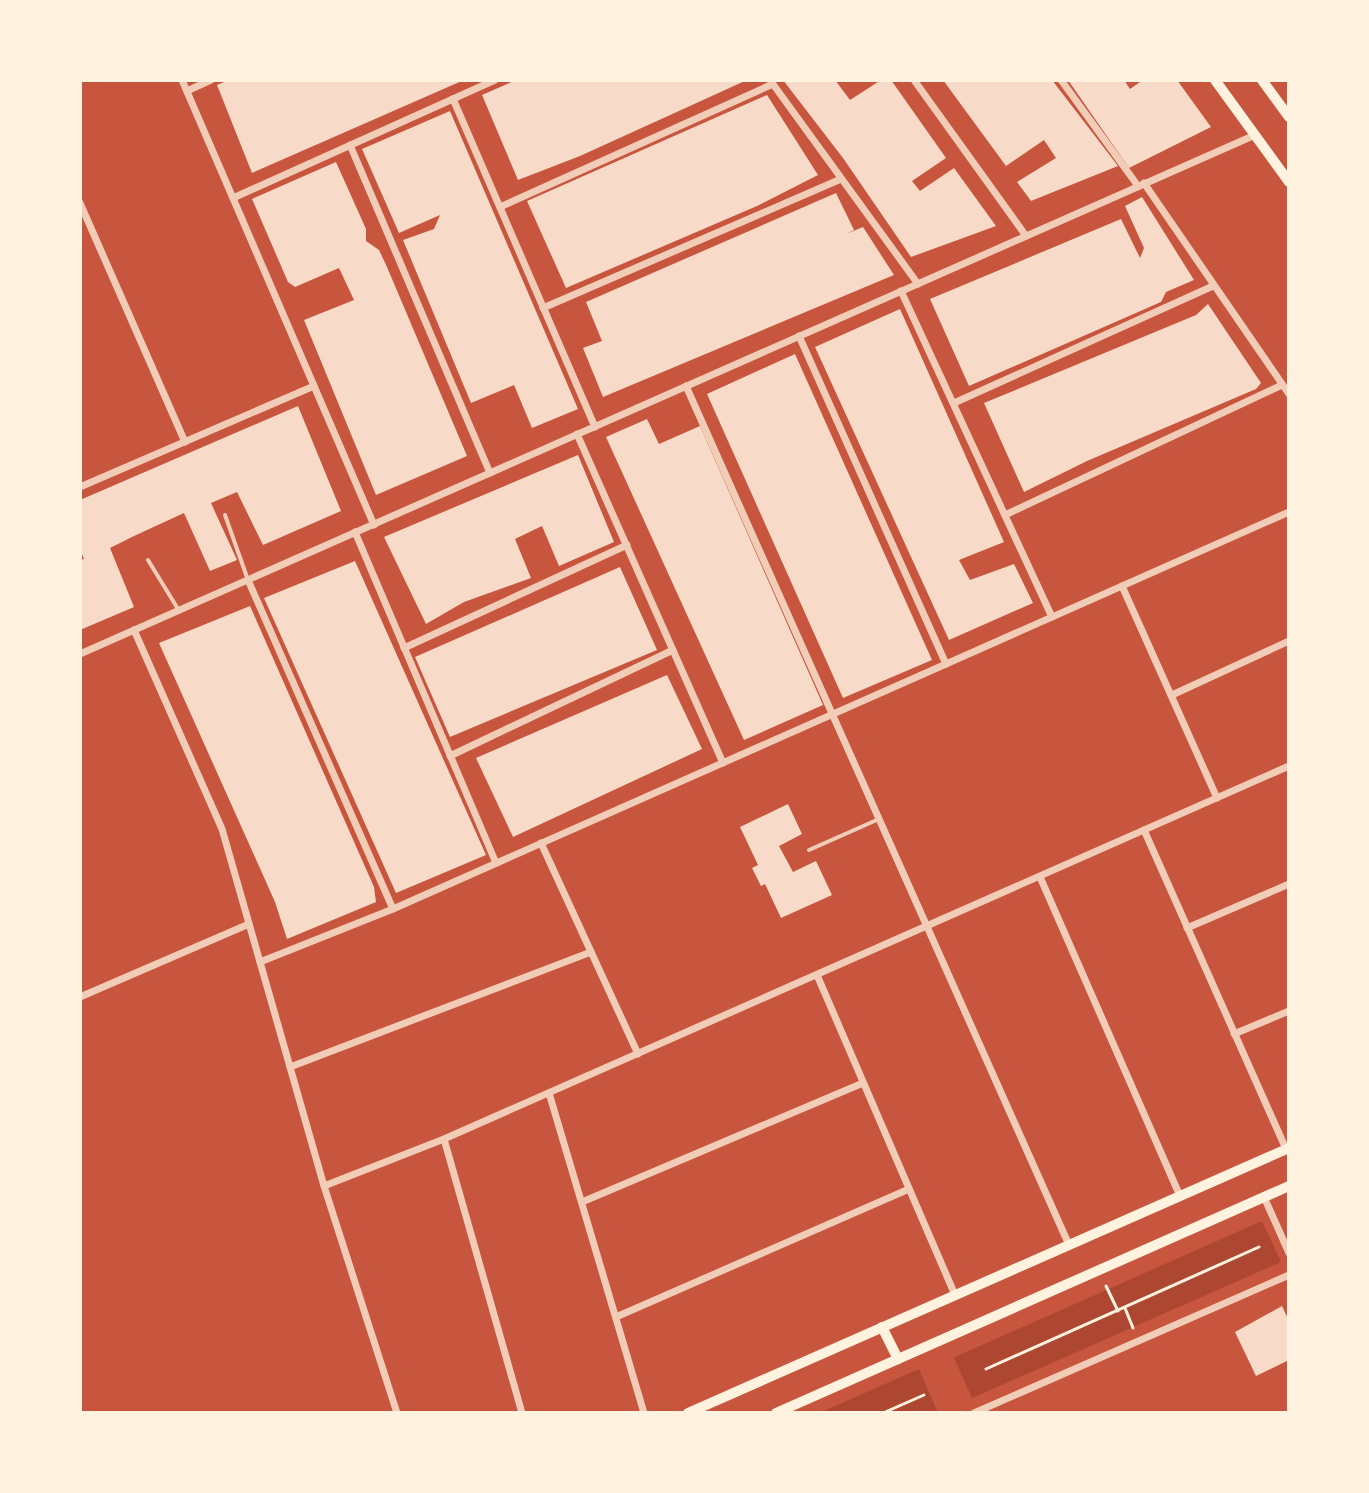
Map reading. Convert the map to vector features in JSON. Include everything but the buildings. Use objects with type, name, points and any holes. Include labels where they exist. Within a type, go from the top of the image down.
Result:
[{"type":"main road","points":[[1215,80],[1289,182]]},
{"type":"main road","points":[[1262,80],[1285,102],[1289,117]]},
{"type":"main road","points":[[688,1413],[1287,1149]]},
{"type":"main road","points":[[776,1413],[1289,1186]]},
{"type":"main road","points":[[882,1327],[898,1359]]},
{"type":"street","points":[[182,80],[374,525]]},
{"type":"street","points":[[187,91],[211,80]]},
{"type":"street","points":[[233,198],[495,80]]},
{"type":"street","points":[[914,80],[1026,236]]},
{"type":"street","points":[[1061,80],[1141,185],[1289,394]]},
{"type":"street","points":[[500,207],[771,82],[918,284]]},
{"type":"street","points":[[453,99],[595,427]]},
{"type":"street","points":[[80,654],[1255,135]]},
{"type":"street","points":[[350,145],[490,473]]},
{"type":"street","points":[[543,308],[841,179]]},
{"type":"street","points":[[80,203],[185,442]]},
{"type":"street","points":[[954,403],[1213,286]]},
{"type":"street","points":[[901,291],[1052,617]]},
{"type":"street","points":[[799,336],[946,664]]},
{"type":"street","points":[[1005,515],[1282,385]]},
{"type":"street","points":[[80,487],[314,386]]},
{"type":"street","points":[[686,386],[1069,1245]]},
{"type":"street","points":[[577,434],[723,763]]},
{"type":"street","points":[[260,962],[393,909],[1289,512]]},
{"type":"street","points":[[355,532],[496,863]]},
{"type":"street","points":[[404,648],[627,545]]},
{"type":"street","points":[[248,580],[393,909]]},
{"type":"street","points":[[1122,586],[1217,798]]},
{"type":"street","points":[[134,630],[222,829],[324,1186],[397,1413]]},
{"type":"street","points":[[1172,695],[1289,641]]},
{"type":"street","points":[[450,756],[673,650]]},
{"type":"street","points":[[324,1186],[444,1139],[1289,766]]},
{"type":"street","points":[[1144,830],[1287,1149]]},
{"type":"street","points":[[541,843],[638,1054]]},
{"type":"street","points":[[1040,877],[1180,1196]]},
{"type":"street","points":[[1187,928],[1289,884]]},
{"type":"street","points":[[80,997],[249,924]]},
{"type":"street","points":[[290,1067],[591,952]]},
{"type":"street","points":[[817,975],[955,1295]]},
{"type":"street","points":[[1234,1034],[1289,1011]]},
{"type":"street","points":[[582,1202],[863,1083]]},
{"type":"street","points":[[549,1093],[644,1413]]},
{"type":"street","points":[[444,1139],[522,1413]]},
{"type":"street","points":[[616,1317],[909,1189]]},
{"type":"street","points":[[1264,1197],[1289,1253]]},
{"type":"street","points":[[974,1413],[1289,1275]]},
{"type":"lane","points":[[225,515],[248,580]]},
{"type":"lane","points":[[148,560],[178,609]]},
{"type":"lane","points":[[809,850],[879,819]]},
{"type":"path","points":[[986,1369],[1259,1247]]},
{"type":"path","points":[[1106,1286],[1118,1311]]},
{"type":"path","points":[[1125,1308],[1133,1328]]},
{"type":"path","points":[[883,1413],[924,1395]]},
{"type":"shaded area","points":[[1262,1221],[1281,1262],[972,1398],[954,1358],[957,1356]]},
{"type":"shaded area","points":[[919,1369],[938,1413],[819,1413]]}]
